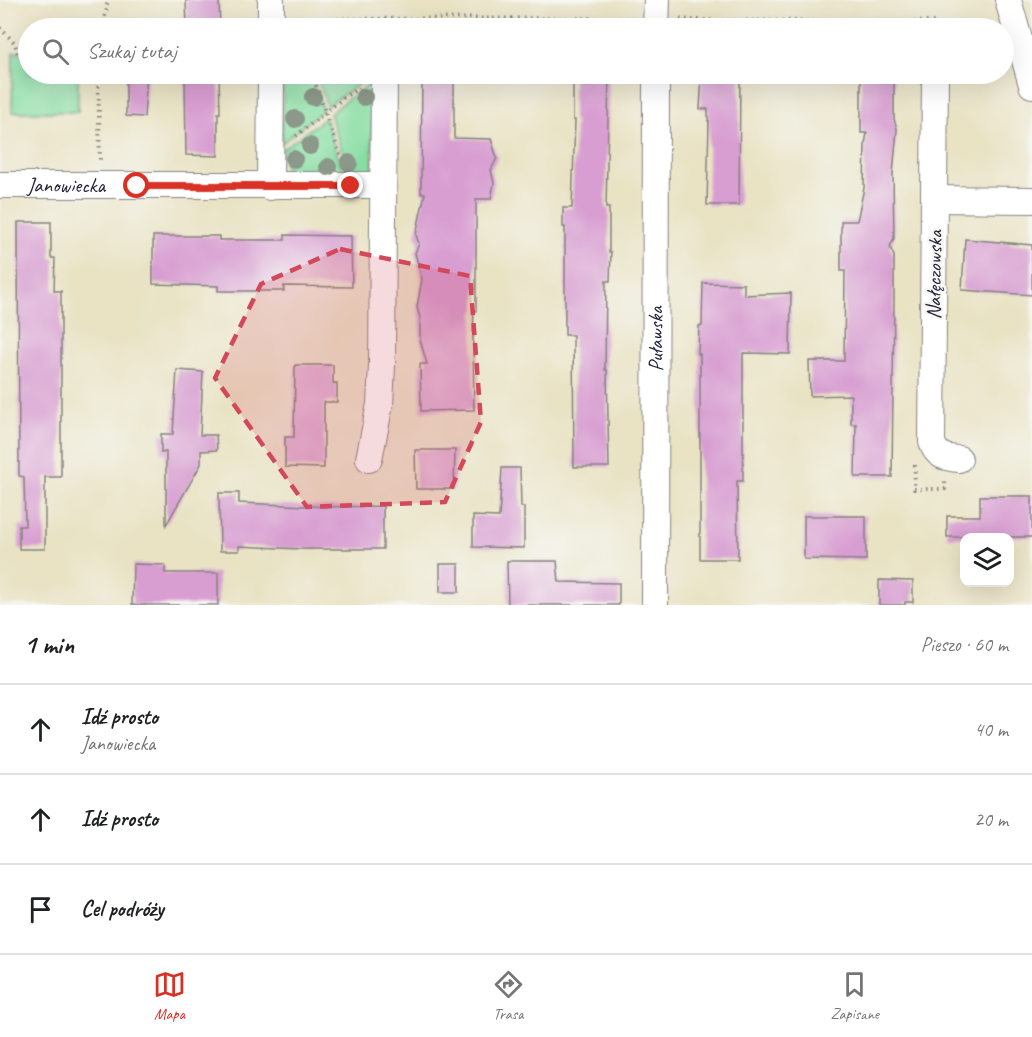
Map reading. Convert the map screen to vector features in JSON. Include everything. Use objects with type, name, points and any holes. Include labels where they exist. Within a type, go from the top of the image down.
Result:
[{"type":"street","points":[[1008,0],[1009,18]]},
{"type":"street","points":[[1014,38],[1032,85]]},
{"type":"street","points":[[270,187],[271,84]]},
{"type":"street","points":[[369,459],[380,404],[382,366],[383,185],[376,84]]},
{"type":"street","name":"Puławska","points":[[655,605],[656,84]]},
{"type":"street","name":"Nałęczowska","points":[[935,84],[932,441],[937,452],[944,458],[958,459]]},
{"type":"street","name":"Janowiecka","points":[[0,185],[270,187],[383,185]]},
{"type":"street","points":[[935,199],[1032,200]]},
{"type":"path","points":[[104,18],[107,9],[106,0]]},
{"type":"path","points":[[627,18],[656,14],[679,18]]},
{"type":"path","points":[[277,15],[294,18]]},
{"type":"path","points":[[0,28],[15,43],[18,55]]},
{"type":"path","points":[[98,84],[100,165]]},
{"type":"path","points":[[316,84],[351,186]]},
{"type":"path","points":[[270,156],[347,95],[366,84]]},
{"type":"highlighted area","points":[[340,249],[470,276],[481,422],[445,502],[307,507],[215,378],[261,284]]},
{"type":"green space","points":[[13,52],[18,52],[18,84],[78,84],[78,112],[12,112]]},
{"type":"green space","points":[[283,84],[314,84],[323,110],[282,143]]},
{"type":"green space","points":[[319,84],[359,84],[327,106]]},
{"type":"green space","points":[[371,84],[373,168],[369,173],[349,174],[330,114],[347,99]]},
{"type":"green space","points":[[325,118],[344,174],[291,173],[284,165],[282,149]]},
{"type":"building","points":[[186,0],[219,0],[220,18],[187,18]]},
{"type":"building","points":[[126,84],[146,84],[144,117],[126,116]]},
{"type":"building","points":[[185,84],[219,84],[218,156],[186,155]]},
{"type":"building","points":[[422,84],[454,84],[454,138],[491,139],[497,158],[491,170],[494,183],[491,199],[476,199],[474,410],[421,411],[420,364],[427,364],[420,340],[420,318],[417,307],[422,279],[415,253],[419,244],[416,235],[425,193],[421,193]]},
{"type":"building","points":[[573,84],[609,84],[606,208],[609,208],[609,252],[611,252],[610,281],[606,281],[605,370],[607,370],[609,467],[574,467],[573,335],[565,335],[565,227],[563,227],[563,208],[572,208],[575,120],[573,120]]},
{"type":"building","points":[[701,84],[740,84],[739,205],[707,205],[709,121],[708,109],[700,109]]},
{"type":"building","points":[[861,84],[894,84],[894,119],[897,129],[893,174],[894,238],[890,247],[894,256],[892,477],[855,477],[856,424],[851,424],[851,395],[810,396],[809,361],[844,361],[845,271],[841,271],[841,221],[857,221],[864,188],[867,133],[861,133]]},
{"type":"building","points":[[18,222],[51,222],[51,258],[55,258],[54,291],[61,291],[61,477],[45,477],[45,549],[19,549],[19,526],[25,526],[24,477],[19,476]]},
{"type":"building","points":[[285,235],[351,236],[352,287],[284,286],[284,291],[218,291],[218,286],[153,284],[153,236],[219,236],[219,240],[285,240]]},
{"type":"building","points":[[965,239],[1032,245],[1032,295],[962,290]]},
{"type":"building","points":[[703,283],[744,284],[744,295],[791,293],[790,354],[743,353],[743,481],[737,481],[738,559],[700,559],[700,354],[698,354],[699,326],[702,326]]},
{"type":"building","points":[[295,365],[333,365],[333,383],[337,383],[337,402],[324,402],[324,468],[285,467],[285,437],[294,437]]},
{"type":"building","points":[[177,370],[203,372],[200,435],[216,435],[217,450],[201,451],[201,464],[166,525],[166,452],[161,453],[161,434],[173,434]]},
{"type":"building","points":[[415,450],[455,450],[454,489],[416,489]]},
{"type":"building","points":[[502,468],[520,468],[521,507],[524,507],[524,548],[473,547],[473,516],[499,517]]},
{"type":"building","points":[[219,493],[239,493],[239,503],[327,507],[383,506],[383,549],[239,546],[239,551],[220,551]]},
{"type":"building","points":[[980,496],[1032,496],[1032,537],[1014,537],[1014,533],[960,533],[960,537],[947,537],[947,516],[980,516]]},
{"type":"building","points":[[804,516],[866,516],[866,560],[804,559]]},
{"type":"building","points":[[507,561],[557,561],[559,582],[619,583],[619,605],[508,605]]},
{"type":"building","points":[[133,564],[165,565],[165,573],[218,573],[218,605],[132,605]]},
{"type":"building","points":[[440,564],[459,564],[459,592],[440,592]]},
{"type":"building","points":[[879,580],[913,581],[913,602],[905,602],[905,605],[879,605]]},
{"type":"route","points":[[137,186],[351,186]]}]
